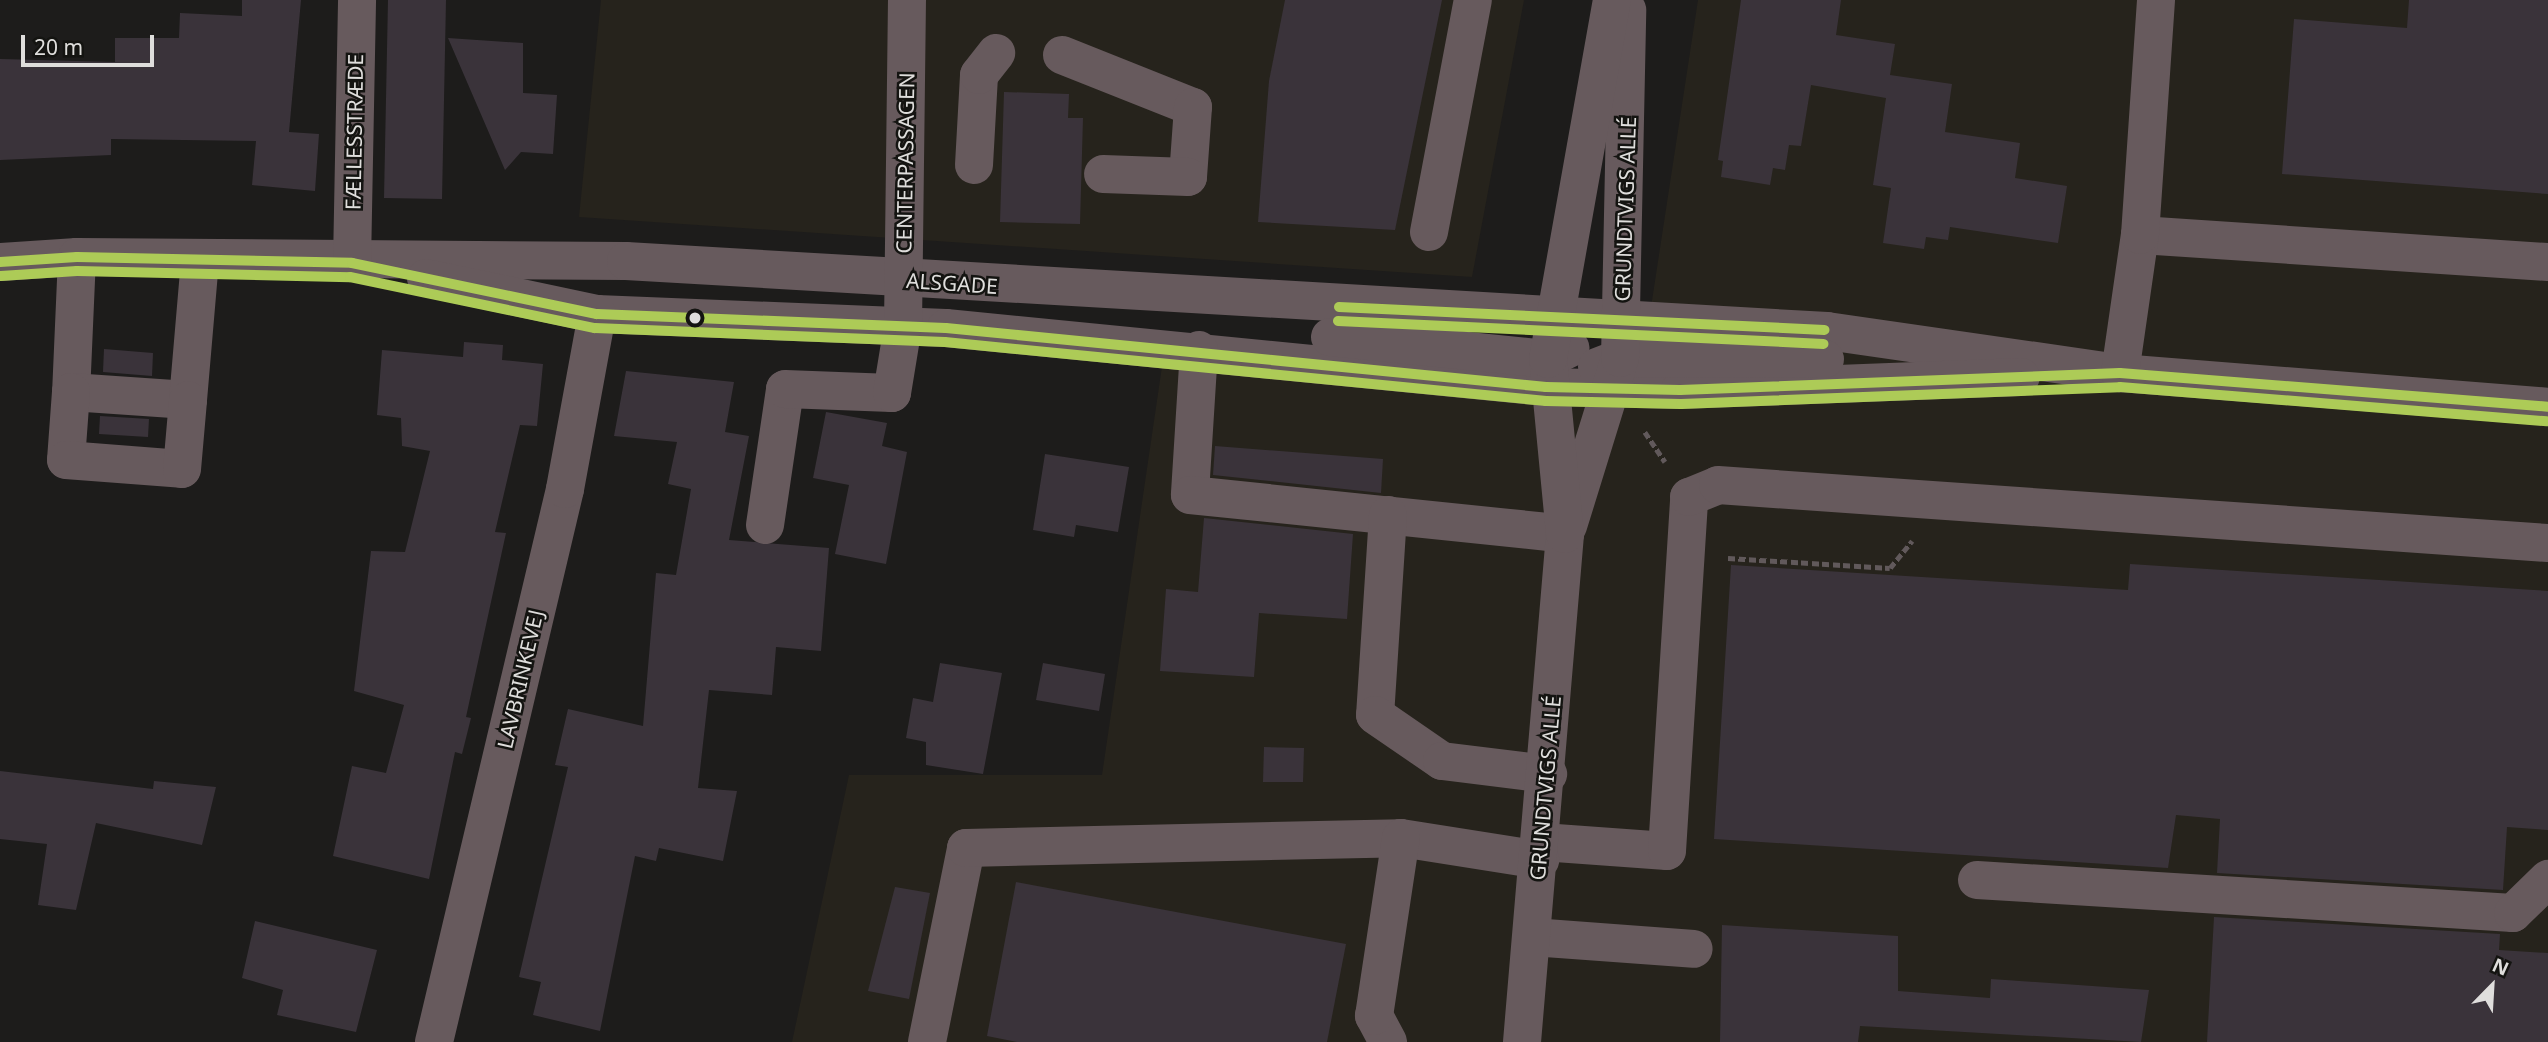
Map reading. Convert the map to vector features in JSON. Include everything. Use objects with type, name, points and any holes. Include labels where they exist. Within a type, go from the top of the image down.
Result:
[{"type":"street","name":"FÆLLESSTRÆDE","points":[[352,263],[357,0]]},
{"type":"street","name":"CENTERPASSAGEN","points":[[765,525],[785,389],[892,393],[903,326],[907,0]]},
{"type":"street","points":[[1429,232],[1473,0]]},
{"type":"street","name":"GRUNDTVIGS ALLÉ","points":[[1522,1042],[1548,774],[1565,534],[1547,373],[1552,317],[1612,0]]},
{"type":"street","name":"GRUNDTVIGS ALLÉ","points":[[1565,534],[1619,356],[1627,0]]},
{"type":"street","points":[[2120,373],[2140,235],[2156,0]]},
{"type":"street","points":[[974,165],[979,75],[996,53]]},
{"type":"street","points":[[1062,55],[1193,107],[1188,177],[1103,174]]},
{"type":"street","points":[[2140,235],[2548,262]]},
{"type":"street","name":"ALSGADE","points":[[0,262],[77,257],[352,263],[626,261],[1552,317],[1619,356]]},
{"type":"street","points":[[77,257],[66,460],[182,469],[200,260]]},
{"type":"street","name":"ALSGADE","points":[[352,263],[597,314],[903,326],[1205,351],[1547,373]]},
{"type":"street","name":"LAVBRINKEVEJ","points":[[434,1042],[565,489],[597,314]]},
{"type":"street","points":[[1547,373],[1619,356],[1826,331],[2120,373]]},
{"type":"street","points":[[1205,351],[1190,495],[1565,534]]},
{"type":"street","points":[[1619,356],[2120,373],[2548,407]]},
{"type":"street","points":[[71,392],[188,400]]},
{"type":"street","points":[[927,1042],[966,848],[1401,838],[1541,851],[1667,851],[1689,497],[1718,485],[2548,543]]},
{"type":"street","points":[[1388,515],[1375,715],[1442,761],[1548,774]]},
{"type":"street","points":[[1388,1042],[1374,1016],[1401,838]]},
{"type":"street","points":[[1978,880],[2513,913],[2548,880]]},
{"type":"street","points":[[1532,937],[1694,949]]},
{"type":"path","points":[[1719,557],[1890,568],[1913,540],[1927,540]]},
{"type":"shaded area","points":[[601,0],[1524,0],[1472,277],[579,217]]},
{"type":"shaded area","points":[[1698,0],[2548,0],[2548,1042],[792,1042],[849,775],[1102,775],[1165,346],[1640,379]]},
{"type":"building","points":[[242,0],[301,0],[289,132],[319,134],[315,191],[252,185],[256,141],[111,139],[111,155],[0,160],[0,59],[115,62],[115,38],[179,38],[180,13],[242,16]]},
{"type":"building","points":[[388,0],[446,0],[442,199],[384,198]]},
{"type":"building","points":[[1285,0],[1442,0],[1395,230],[1258,222],[1269,81]]},
{"type":"building","points":[[1741,0],[1841,0],[1836,35],[1895,44],[1890,75],[1952,84],[1945,132],[2020,143],[2015,178],[2067,186],[2058,243],[1950,227],[1948,240],[1926,237],[1924,249],[1883,243],[1891,188],[1873,185],[1886,98],[1811,85],[1801,146],[1789,145],[1785,170],[1773,168],[1770,185],[1721,177],[1723,161],[1718,160]]},
{"type":"building","points":[[2409,0],[2548,0],[2548,194],[2282,174],[2294,19],[2407,28]]},
{"type":"building","points":[[448,38],[523,43],[523,93],[557,95],[553,154],[521,152],[505,170]]},
{"type":"building","points":[[1004,92],[1069,94],[1068,118],[1083,118],[1080,224],[1000,222]]},
{"type":"building","points":[[464,342],[503,345],[502,360],[543,364],[537,426],[520,425],[495,532],[506,533],[466,717],[471,718],[462,754],[455,752],[429,879],[333,856],[352,766],[386,773],[404,705],[354,691],[371,551],[405,552],[430,451],[402,446],[401,418],[377,415],[382,350],[463,357]]},
{"type":"building","points":[[104,349],[153,353],[152,376],[103,372]]},
{"type":"building","points":[[626,371],[734,382],[725,432],[749,436],[729,540],[829,548],[821,651],[776,647],[772,695],[709,690],[698,788],[737,791],[723,861],[659,848],[656,861],[635,856],[600,1031],[533,1015],[541,982],[519,977],[568,767],[555,765],[568,709],[643,726],[656,573],[676,575],[691,489],[668,484],[677,442],[614,436]]},
{"type":"building","points":[[826,412],[887,423],[882,446],[907,452],[886,564],[835,554],[849,485],[813,478]]},
{"type":"building","points":[[100,416],[149,419],[148,437],[99,434]]},
{"type":"building","points":[[1215,446],[1383,459],[1381,493],[1213,475]]},
{"type":"building","points":[[1045,454],[1129,467],[1118,532],[1076,525],[1074,537],[1033,530]]},
{"type":"building","points":[[1204,518],[1353,534],[1347,619],[1259,613],[1254,677],[1160,671],[1166,589],[1198,592]]},
{"type":"building","points":[[2130,564],[2548,591],[2548,830],[2507,827],[2503,890],[2217,873],[2220,819],[2176,815],[2168,868],[1714,839],[1731,565],[2128,590]]},
{"type":"building","points":[[940,663],[1002,673],[983,774],[926,765],[926,742],[906,738],[913,698],[933,702]]},
{"type":"building","points":[[1043,663],[1105,674],[1099,711],[1036,700]]},
{"type":"building","points":[[1264,747],[1304,748],[1303,782],[1263,782]]},
{"type":"building","points":[[0,771],[153,789],[154,781],[216,787],[202,845],[96,823],[76,910],[38,905],[47,844],[0,839]]},
{"type":"building","points":[[1016,882],[1346,944],[1327,1042],[1017,1042],[987,1036]]},
{"type":"building","points":[[895,887],[930,893],[909,999],[868,991]]},
{"type":"building","points":[[2214,917],[2500,934],[2499,950],[2548,953],[2548,1042],[2207,1042]]},
{"type":"building","points":[[255,921],[377,950],[356,1032],[277,1015],[283,990],[242,978]]},
{"type":"building","points":[[1722,925],[1898,936],[1898,991],[1990,998],[1991,979],[2149,990],[2141,1042],[1860,1026],[1858,1042],[1720,1042]]},
{"type":"transit line","points":[[0,262],[77,257],[352,263],[597,314],[946,328],[1546,387],[1680,390],[2120,373],[2548,407]]},
{"type":"transit line","points":[[1,276],[77,271],[350,277],[595,328],[945,342],[1546,401],[1681,404],[2120,387],[2547,421]]},
{"type":"transit line","points":[[1339,307],[1824,330]]},
{"type":"transit line","points":[[1338,321],[1823,344]]}]
